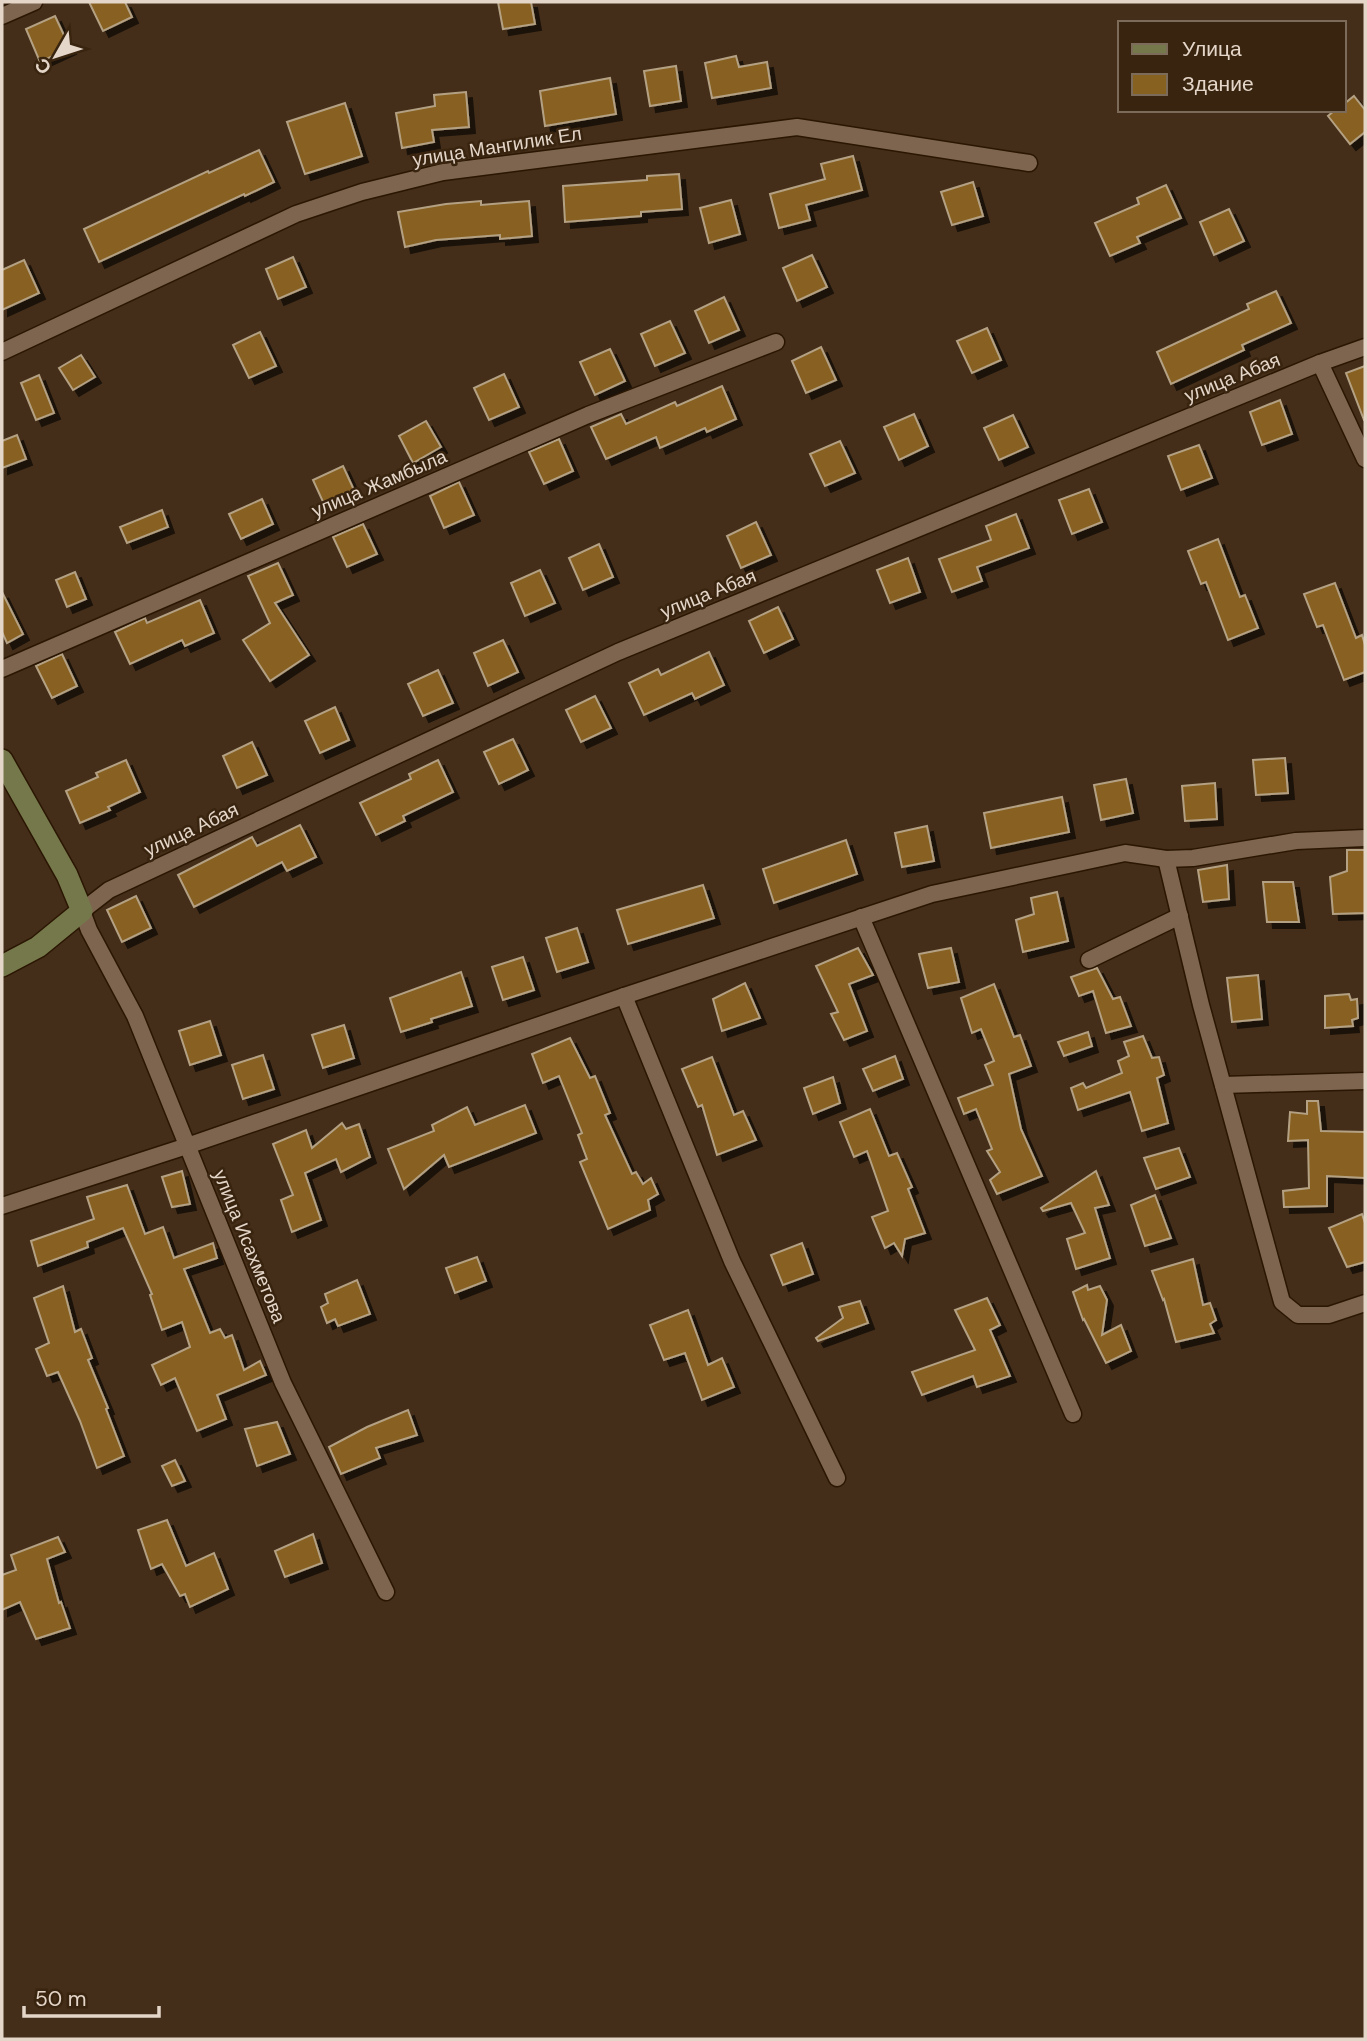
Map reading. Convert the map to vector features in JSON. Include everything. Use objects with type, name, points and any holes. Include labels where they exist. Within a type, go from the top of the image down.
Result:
[{"type":"street","points":[[2,16],[34,2]]},
{"type":"street","name":"улица Мангилик Ел","points":[[2,352],[296,214],[362,192],[443,172],[797,127],[1029,163]]},
{"type":"street","name":"улица Жамбыла","points":[[2,669],[588,415],[775,342]]},
{"type":"street","name":"улица Абая","points":[[82,911],[108,890],[618,652],[1320,363],[1365,347]]},
{"type":"street","points":[[1320,363],[1365,459]]},
{"type":"street","points":[[2,760],[67,875],[82,911],[38,947],[2,966]]},
{"type":"street","points":[[2,1206],[933,894],[1125,853],[1166,859],[1194,858],[1296,841],[1365,838]]},
{"type":"street","points":[[1166,859],[1201,1006],[1282,1302],[1298,1315],[1329,1315],[1365,1303]]},
{"type":"street","name":"улица Исахметова","points":[[82,911],[89,930],[135,1016],[283,1383],[386,1592]]},
{"type":"street","points":[[861,916],[1073,1414]]},
{"type":"street","points":[[1089,960],[1180,916]]},
{"type":"street","points":[[624,996],[732,1261],[836,1478]]},
{"type":"street","points":[[1223,1085],[1365,1081]]},
{"type":"building","points":[[89,2],[125,2],[132,17],[103,31]]},
{"type":"building","points":[[498,2],[531,2],[535,24],[503,29]]},
{"type":"building","points":[[55,16],[70,48],[40,62],[26,29]]},
{"type":"building","points":[[736,56],[739,67],[767,62],[771,88],[712,98],[705,63]]},
{"type":"building","points":[[676,66],[681,101],[650,106],[644,71]]},
{"type":"building","points":[[610,78],[616,114],[545,126],[540,91]]},
{"type":"building","points":[[466,92],[469,127],[432,130],[434,142],[402,148],[396,113],[435,106],[434,95]]},
{"type":"building","points":[[1354,96],[1365,110],[1365,132],[1350,144],[1328,116],[1333,112],[1346,112],[1346,102]]},
{"type":"building","points":[[345,103],[362,156],[305,174],[287,122]]},
{"type":"building","points":[[259,150],[274,182],[99,262],[84,229]]},
{"type":"building","points":[[853,156],[862,190],[806,205],[810,220],[779,228],[770,194],[825,179],[821,164]]},
{"type":"building","points":[[679,174],[682,209],[641,212],[641,216],[565,222],[563,186],[647,180],[647,176]]},
{"type":"building","points":[[973,182],[983,216],[952,225],[941,192]]},
{"type":"building","points":[[1166,185],[1181,218],[1137,237],[1140,243],[1110,256],[1095,223],[1139,204],[1137,198]]},
{"type":"building","points":[[731,200],[740,234],[709,243],[700,208]]},
{"type":"building","points":[[481,201],[481,205],[529,201],[532,236],[500,239],[500,235],[436,240],[405,247],[398,212]]},
{"type":"building","points":[[1229,209],[1244,241],[1214,255],[1200,222]]},
{"type":"building","points":[[812,255],[827,287],[797,301],[783,268]]},
{"type":"building","points":[[293,257],[306,287],[278,299],[266,269]]},
{"type":"building","points":[[24,260],[39,293],[2,310],[2,270]]},
{"type":"building","points":[[1276,291],[1291,323],[1242,345],[1244,350],[1171,384],[1157,352],[1249,309],[1247,304]]},
{"type":"building","points":[[724,297],[739,330],[709,343],[695,311]]},
{"type":"building","points":[[670,321],[685,353],[655,366],[641,334]]},
{"type":"building","points":[[987,328],[1001,360],[972,373],[957,341]]},
{"type":"building","points":[[260,332],[276,366],[249,378],[233,345]]},
{"type":"building","points":[[821,347],[836,380],[806,393],[792,361]]},
{"type":"building","points":[[610,349],[625,381],[595,395],[580,362]]},
{"type":"building","points":[[81,355],[95,377],[73,390],[59,368]]},
{"type":"building","points":[[1365,366],[1365,420],[1364,420],[1346,373]]},
{"type":"building","points":[[504,374],[519,407],[489,420],[474,388]]},
{"type":"building","points":[[39,375],[54,413],[36,420],[21,383]]},
{"type":"building","points":[[722,386],[736,419],[707,432],[705,428],[660,448],[656,437],[606,459],[591,427],[621,414],[626,424],[675,402],[677,406]]},
{"type":"building","points":[[1280,400],[1292,434],[1262,445],[1250,412]]},
{"type":"building","points":[[914,414],[928,446],[899,460],[884,427]]},
{"type":"building","points":[[1013,415],[1028,447],[999,460],[984,428]]},
{"type":"building","points":[[426,421],[441,447],[413,463],[399,436]]},
{"type":"building","points":[[17,435],[26,459],[2,468],[2,441]]},
{"type":"building","points":[[559,439],[573,471],[544,484],[529,452]]},
{"type":"building","points":[[840,441],[855,473],[825,486],[810,454]]},
{"type":"building","points":[[1199,445],[1212,478],[1181,490],[1168,456]]},
{"type":"building","points":[[343,466],[354,490],[324,504],[313,480]]},
{"type":"building","points":[[459,482],[474,515],[444,528],[430,496]]},
{"type":"building","points":[[1089,489],[1102,522],[1072,534],[1059,500]]},
{"type":"building","points":[[262,499],[273,524],[241,539],[229,514]]},
{"type":"building","points":[[162,510],[168,527],[127,543],[120,527]]},
{"type":"building","points":[[1016,514],[1029,548],[977,567],[982,581],[952,592],[939,559],[991,540],[986,526]]},
{"type":"building","points":[[756,522],[771,555],[741,568],[727,536]]},
{"type":"building","points":[[363,524],[377,554],[347,567],[333,537]]},
{"type":"building","points":[[1218,539],[1240,597],[1245,595],[1258,628],[1228,640],[1206,582],[1201,584],[1188,551]]},
{"type":"building","points":[[599,544],[613,577],[583,590],[569,558]]},
{"type":"building","points":[[908,558],[920,592],[890,603],[877,570]]},
{"type":"building","points":[[278,563],[293,595],[275,603],[309,655],[270,681],[243,640],[270,623],[248,576]]},
{"type":"building","points":[[540,570],[555,603],[525,616],[511,583]]},
{"type":"building","points":[[75,572],[86,599],[67,607],[56,580]]},
{"type":"building","points":[[1335,583],[1356,638],[1362,635],[1365,645],[1365,672],[1344,680],[1323,625],[1317,627],[1304,594]]},
{"type":"building","points":[[2,592],[23,634],[7,643],[2,632]]},
{"type":"building","points":[[200,600],[214,633],[185,646],[182,640],[130,664],[115,632],[145,618],[147,623]]},
{"type":"building","points":[[778,607],[793,639],[764,653],[749,621]]},
{"type":"building","points":[[503,640],[518,672],[488,686],[474,653]]},
{"type":"building","points":[[709,652],[724,685],[695,699],[692,693],[644,715],[629,683],[658,669],[661,675]]},
{"type":"building","points":[[62,654],[77,686],[52,698],[36,666]]},
{"type":"building","points":[[438,670],[453,703],[423,716],[408,684]]},
{"type":"building","points":[[595,696],[611,728],[581,742],[566,710]]},
{"type":"building","points":[[335,707],[349,740],[320,753],[305,721]]},
{"type":"building","points":[[513,739],[528,770],[499,784],[484,752]]},
{"type":"building","points":[[252,742],[267,775],[237,788],[223,756]]},
{"type":"building","points":[[1285,758],[1288,793],[1256,795],[1253,760]]},
{"type":"building","points":[[126,760],[140,792],[108,807],[110,810],[80,823],[66,791],[98,777],[96,773]]},
{"type":"building","points":[[438,760],[453,792],[403,816],[405,821],[376,835],[360,803],[411,779],[409,774]]},
{"type":"building","points":[[1126,779],[1133,813],[1101,820],[1094,785]]},
{"type":"building","points":[[1215,783],[1217,819],[1185,821],[1182,786]]},
{"type":"building","points":[[1062,797],[1069,832],[991,848],[984,813]]},
{"type":"building","points":[[300,825],[316,857],[287,871],[282,862],[194,907],[178,875],[252,837],[257,846]]},
{"type":"building","points":[[927,826],[934,861],[902,867],[895,833]]},
{"type":"building","points":[[846,840],[857,874],[774,903],[763,869]]},
{"type":"building","points":[[1347,850],[1365,850],[1365,913],[1333,914],[1330,877],[1347,871]]},
{"type":"building","points":[[1227,865],[1229,899],[1203,902],[1198,870]]},
{"type":"building","points":[[1263,882],[1293,882],[1299,922],[1267,922]]},
{"type":"building","points":[[703,885],[714,918],[628,944],[617,910]]},
{"type":"building","points":[[1057,892],[1068,941],[1023,952],[1016,920],[1034,914],[1031,898]]},
{"type":"building","points":[[136,896],[151,928],[122,942],[107,910]]},
{"type":"building","points":[[577,928],[588,962],[557,972],[546,938]]},
{"type":"building","points":[[858,948],[873,975],[849,984],[867,1031],[844,1040],[831,1014],[838,1012],[816,966]]},
{"type":"building","points":[[951,948],[959,982],[928,988],[919,954]]},
{"type":"building","points":[[523,957],[534,990],[503,1000],[492,967]]},
{"type":"building","points":[[1097,968],[1113,999],[1120,997],[1131,1026],[1106,1033],[1093,991],[1079,996],[1071,977]]},
{"type":"building","points":[[461,972],[472,1006],[401,1032],[390,998]]},
{"type":"building","points":[[1258,975],[1262,1019],[1232,1022],[1227,978]]},
{"type":"building","points":[[745,983],[760,1018],[722,1031],[713,999]]},
{"type":"building","points":[[994,984],[1014,1037],[1020,1035],[1031,1066],[1009,1074],[1021,1129],[1042,1176],[997,1194],[990,1180],[1000,1172],[987,1151],[992,1149],[976,1109],[964,1114],[958,1098],[993,1085],[985,1065],[994,1061],[981,1029],[972,1033],[961,998]]},
{"type":"building","points":[[1349,994],[1351,1000],[1357,999],[1358,1018],[1352,1020],[1353,1026],[1325,1028],[1325,996]]},
{"type":"building","points":[[210,1021],[221,1055],[190,1065],[179,1031]]},
{"type":"building","points":[[344,1025],[354,1058],[323,1068],[312,1035]]},
{"type":"building","points":[[1088,1032],[1092,1046],[1064,1056],[1058,1042]]},
{"type":"building","points":[[1143,1036],[1152,1058],[1159,1057],[1164,1075],[1157,1078],[1168,1123],[1142,1131],[1130,1092],[1078,1110],[1071,1088],[1083,1083],[1086,1088],[1122,1073],[1118,1061],[1129,1056],[1124,1042]]},
{"type":"building","points":[[570,1038],[590,1078],[595,1076],[610,1113],[605,1115],[632,1174],[636,1172],[643,1184],[651,1178],[658,1194],[648,1200],[650,1210],[608,1229],[580,1162],[587,1159],[578,1135],[582,1133],[559,1076],[543,1083],[532,1054]]},
{"type":"building","points":[[263,1055],[274,1089],[243,1099],[232,1065]]},
{"type":"building","points":[[895,1056],[903,1079],[873,1091],[863,1069]]},
{"type":"building","points":[[712,1057],[734,1115],[743,1111],[756,1140],[717,1155],[702,1105],[698,1107],[682,1069]]},
{"type":"building","points":[[833,1077],[840,1103],[813,1114],[804,1088]]},
{"type":"building","points":[[1307,1101],[1318,1101],[1321,1131],[1365,1132],[1365,1178],[1327,1176],[1327,1206],[1284,1207],[1283,1191],[1309,1188],[1308,1140],[1288,1141],[1290,1112],[1307,1114]]},
{"type":"building","points":[[525,1105],[536,1133],[449,1167],[444,1155],[404,1189],[388,1149],[434,1131],[432,1125],[467,1107],[475,1125]]},
{"type":"building","points":[[870,1109],[889,1156],[897,1153],[912,1187],[908,1189],[925,1233],[905,1239],[902,1256],[894,1243],[885,1248],[872,1217],[888,1211],[867,1151],[854,1157],[840,1122]]},
{"type":"building","points":[[342,1123],[346,1129],[359,1124],[370,1157],[341,1172],[336,1159],[305,1173],[321,1220],[292,1232],[281,1200],[293,1195],[273,1144],[306,1130],[312,1148]]},
{"type":"building","points":[[1179,1148],[1190,1177],[1156,1189],[1144,1158]]},
{"type":"building","points":[[182,1171],[190,1204],[172,1207],[162,1177]]},
{"type":"building","points":[[1096,1171],[1109,1205],[1095,1208],[1110,1258],[1076,1269],[1067,1239],[1085,1233],[1071,1203],[1043,1211],[1041,1208]]},
{"type":"building","points":[[127,1185],[145,1234],[163,1227],[174,1258],[213,1243],[217,1258],[184,1269],[210,1333],[220,1329],[225,1338],[232,1335],[244,1370],[260,1361],[266,1375],[217,1395],[226,1419],[197,1431],[175,1378],[161,1385],[152,1365],[190,1347],[182,1322],[162,1330],[150,1295],[152,1294],[123,1228],[87,1242],[88,1247],[38,1266],[31,1241],[94,1219],[87,1197]]},
{"type":"building","points":[[1155,1195],[1171,1238],[1145,1246],[1131,1205]]},
{"type":"building","points":[[1362,1214],[1365,1223],[1365,1262],[1347,1267],[1329,1228]]},
{"type":"building","points":[[802,1243],[813,1274],[783,1285],[771,1255]]},
{"type":"building","points":[[477,1257],[486,1281],[455,1293],[446,1268]]},
{"type":"building","points":[[1193,1259],[1203,1305],[1210,1303],[1216,1320],[1210,1324],[1214,1333],[1176,1342],[1164,1299],[1152,1271]]},
{"type":"building","points":[[357,1280],[370,1314],[338,1326],[335,1319],[327,1323],[321,1307],[328,1303],[325,1294]]},
{"type":"building","points":[[1087,1285],[1088,1290],[1100,1286],[1107,1300],[1102,1335],[1121,1325],[1131,1351],[1106,1363],[1083,1320],[1073,1292]]},
{"type":"building","points":[[63,1286],[75,1332],[81,1329],[92,1358],[88,1360],[124,1456],[97,1468],[58,1372],[47,1376],[36,1349],[49,1343],[34,1298]]},
{"type":"building","points":[[987,1298],[1000,1325],[990,1330],[1010,1376],[977,1387],[973,1376],[922,1395],[912,1372],[975,1350],[955,1310]]},
{"type":"building","points":[[860,1301],[868,1323],[818,1341],[816,1338],[843,1318],[839,1307]]},
{"type":"building","points":[[688,1310],[708,1365],[722,1358],[734,1387],[702,1400],[685,1353],[664,1360],[650,1325]]},
{"type":"building","points":[[408,1410],[417,1435],[376,1448],[380,1458],[341,1474],[329,1447]]},
{"type":"building","points":[[277,1422],[290,1454],[257,1466],[245,1429]]},
{"type":"building","points":[[175,1460],[185,1481],[172,1486],[162,1466]]},
{"type":"building","points":[[167,1520],[186,1566],[214,1553],[228,1589],[190,1607],[185,1594],[180,1596],[162,1564],[151,1569],[138,1530]]},
{"type":"building","points":[[313,1534],[322,1563],[285,1577],[275,1551]]},
{"type":"building","points":[[58,1537],[65,1552],[47,1559],[59,1603],[61,1602],[70,1628],[36,1639],[20,1602],[2,1610],[2,1575],[16,1570],[11,1555]]}]
